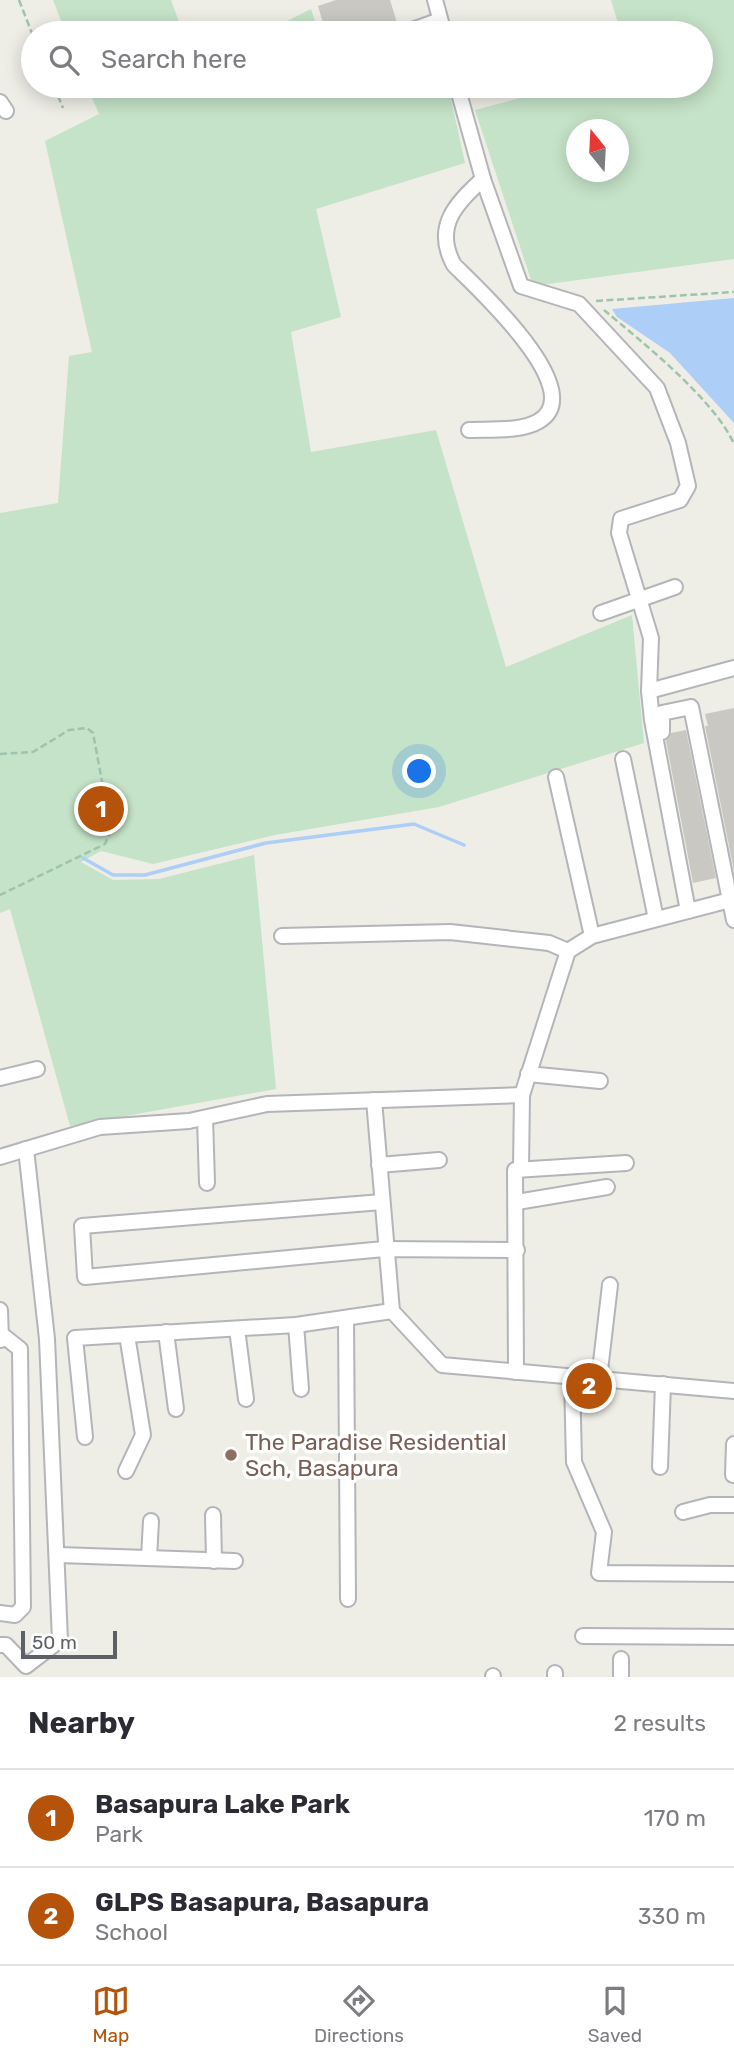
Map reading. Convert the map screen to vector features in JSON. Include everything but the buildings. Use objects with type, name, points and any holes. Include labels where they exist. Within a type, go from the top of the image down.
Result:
[{"type":"street","points":[[435,0],[440,21]]},
{"type":"street","points":[[460,98],[483,179],[521,286],[586,302],[657,388],[678,443],[688,486],[680,500],[621,519],[619,533],[651,638],[649,691],[691,910]]},
{"type":"street","points":[[469,430],[525,426],[549,413],[552,402],[550,386],[525,338],[449,256],[448,225],[452,212],[458,201],[483,179]]},
{"type":"street","points":[[601,613],[676,587]]},
{"type":"street","points":[[649,691],[734,668]]},
{"type":"street","points":[[691,910],[659,716],[664,712],[688,706],[693,710],[734,920]]},
{"type":"street","points":[[623,759],[656,919]]},
{"type":"street","points":[[556,777],[592,936]]},
{"type":"street","points":[[521,1168],[522,1095],[568,951],[592,936],[731,900]]},
{"type":"street","points":[[282,936],[450,932],[549,943],[568,951]]},
{"type":"street","points":[[0,1079],[37,1069]]},
{"type":"street","points":[[528,1074],[600,1081]]},
{"type":"street","points":[[0,1157],[100,1127],[205,1118],[267,1104],[522,1095]]},
{"type":"street","points":[[374,1100],[384,1250],[392,1311],[442,1366],[734,1391]]},
{"type":"street","points":[[205,1118],[206,1183]]},
{"type":"street","points":[[0,1645],[6,1645],[26,1666],[60,1640],[47,1339],[26,1149]]},
{"type":"street","points":[[379,1165],[439,1160]]},
{"type":"street","points":[[516,1372],[515,1170],[626,1163]]},
{"type":"street","points":[[517,1202],[607,1187]]},
{"type":"street","points":[[382,1202],[82,1226],[85,1277],[384,1250],[517,1250]]},
{"type":"street","points":[[599,1379],[610,1285]]},
{"type":"street","points":[[0,1310],[1,1339],[20,1349],[23,1606],[15,1615],[0,1613]]},
{"type":"street","points":[[85,1437],[75,1338],[296,1325],[392,1311]]},
{"type":"street","points":[[346,1319],[348,1599]]},
{"type":"street","points":[[296,1325],[301,1389]]},
{"type":"street","points":[[237,1329],[246,1399]]},
{"type":"street","points":[[166,1332],[176,1409]]},
{"type":"street","points":[[126,1471],[143,1435],[127,1335]]},
{"type":"street","points":[[572,1377],[573,1462],[604,1532],[599,1573],[734,1574]]},
{"type":"street","points":[[660,1467],[663,1384]]},
{"type":"street","points":[[733,1475],[734,1444]]},
{"type":"street","points":[[683,1512],[710,1505],[734,1505]]},
{"type":"street","points":[[213,1515],[214,1561]]},
{"type":"street","points":[[149,1558],[150,1521]]},
{"type":"street","points":[[58,1555],[235,1561]]},
{"type":"street","points":[[583,1636],[734,1637]]},
{"type":"street","points":[[621,1659],[621,1677]]},
{"type":"path","points":[[19,0],[27,21]]},
{"type":"path","points":[[59,98],[63,108]]},
{"type":"path","points":[[586,302],[734,292]]},
{"type":"path","points":[[586,302],[663,360],[727,428],[734,444]]},
{"type":"path","points":[[0,754],[33,751],[69,730],[88,728],[93,733],[111,830],[105,844],[0,895]]},
{"type":"green space","points":[[53,0],[171,0],[179,21],[61,21]]},
{"type":"green space","points":[[611,0],[734,0],[734,259],[533,286],[475,110],[520,98],[713,98],[713,21],[617,21]]},
{"type":"green space","points":[[311,9],[315,21],[287,21]]},
{"type":"green space","points":[[92,98],[451,98],[465,163],[316,209],[341,317],[291,332],[311,452],[436,430],[506,667],[632,615],[644,743],[439,807],[275,835],[153,864],[101,851],[81,862],[113,880],[159,879],[254,855],[276,1089],[70,1126],[10,909],[0,913],[0,513],[58,503],[69,356],[92,352],[45,141],[99,114]]},
{"type":"water","points":[[734,298],[734,423],[670,353],[617,317],[612,309]]},
{"type":"waterway","points":[[83,858],[113,875],[145,875],[266,843],[414,824],[464,845]]},
{"type":"place","name":"Basapura Lake Park","points":[[101,809]]},
{"type":"place","name":"GLPS Basapura, Basapura","points":[[589,1386]]},
{"type":"place","name":"The Paradise Residential Sch, Basapura","points":[[231,1455]]}]
